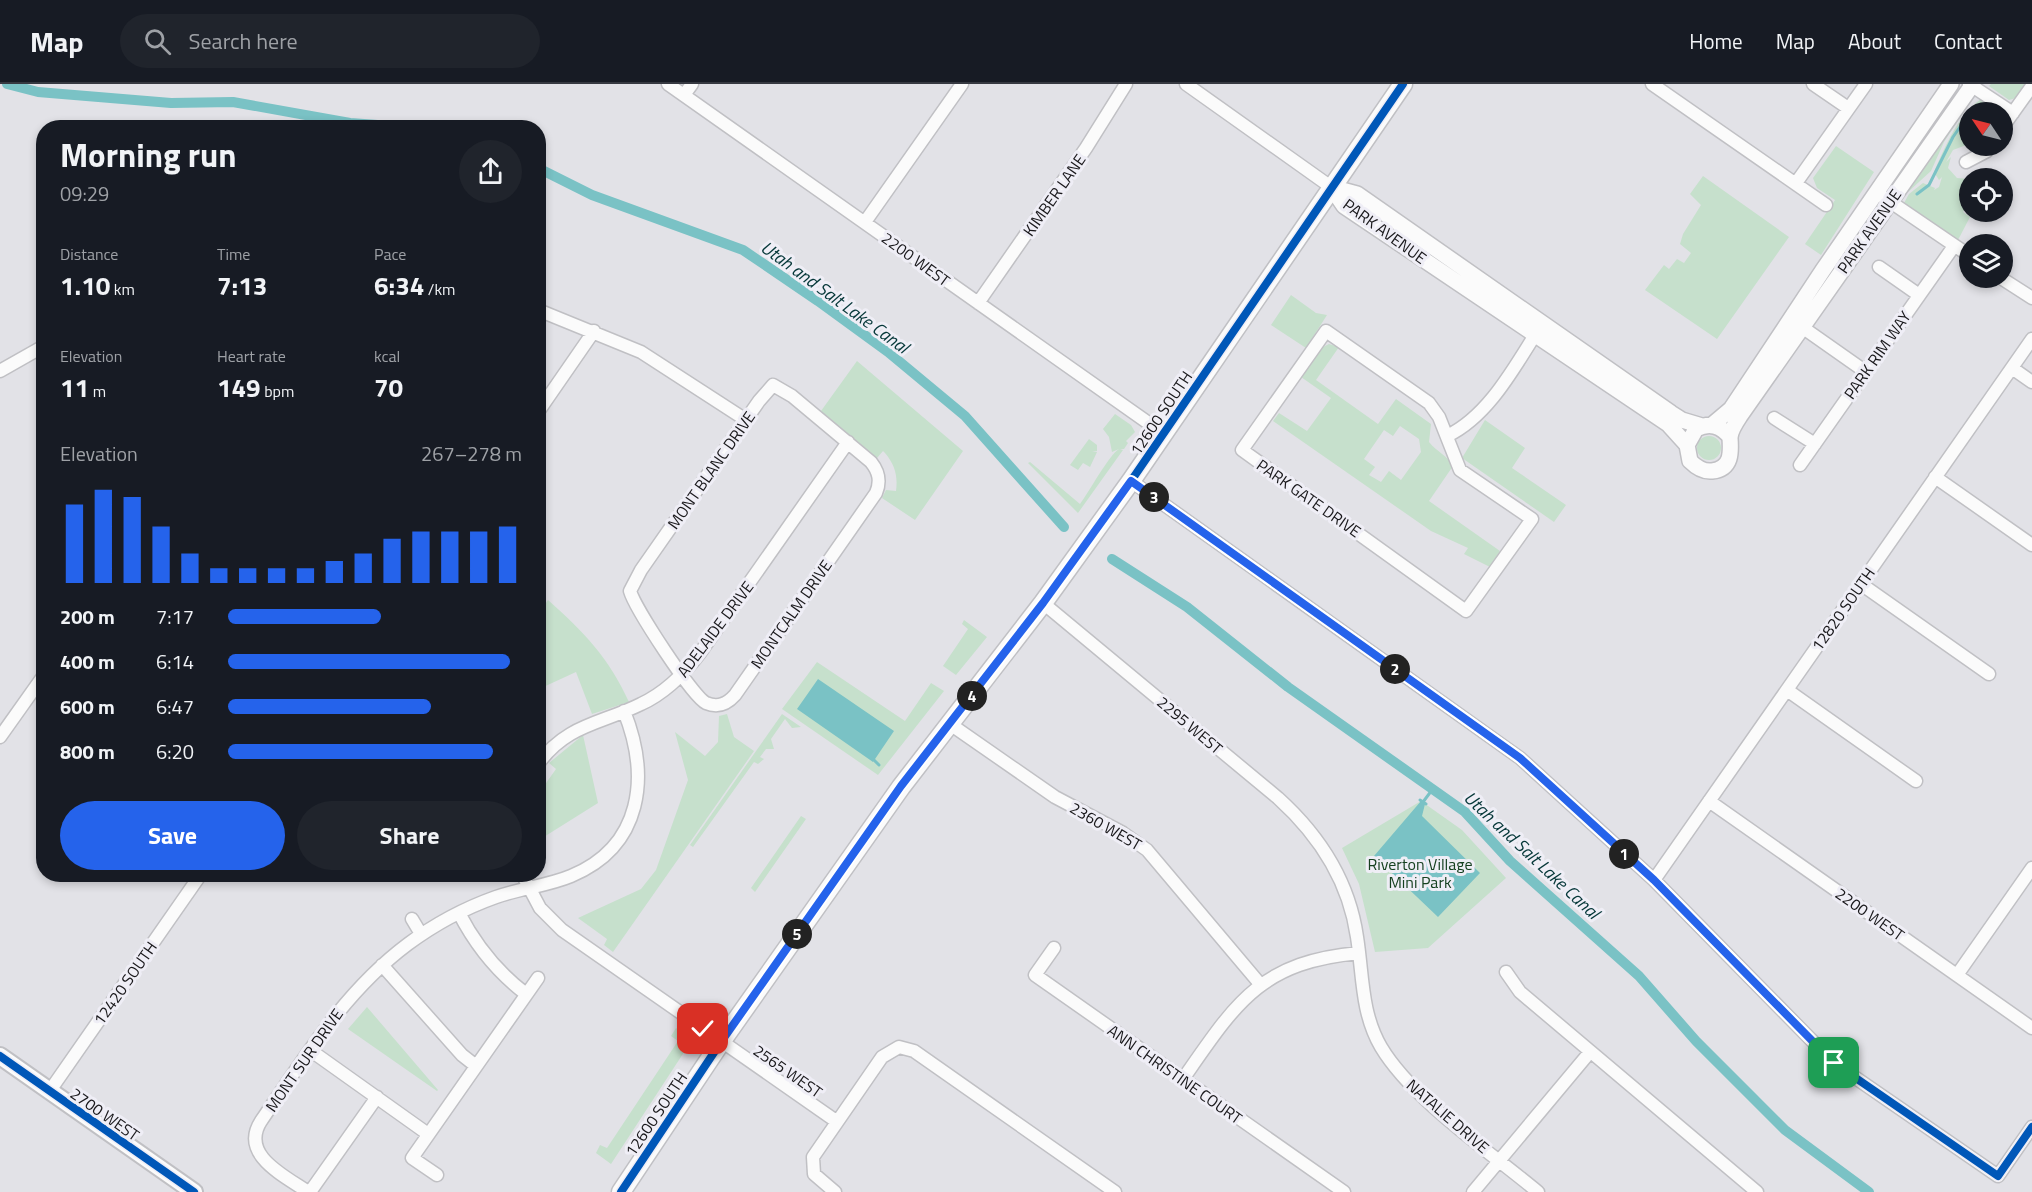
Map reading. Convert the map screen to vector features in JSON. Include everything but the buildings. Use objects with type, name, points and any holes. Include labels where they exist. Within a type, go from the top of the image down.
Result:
[{"type":"main road","name":"12600 SOUTH","points":[[621,1192],[721,1042],[901,786],[1043,603],[1131,481],[1403,84]]},
{"type":"main road","name":"2700 WEST","points":[[0,1056],[194,1192]]},
{"type":"street","name":"2200 WEST","points":[[668,84],[1164,434]]},
{"type":"street","points":[[684,95],[692,84]]},
{"type":"street","points":[[865,222],[962,84]]},
{"type":"street","name":"KIMBER LANE","points":[[978,303],[1086,148],[1126,84]]},
{"type":"street","points":[[1186,84],[1331,187]]},
{"type":"street","points":[[1652,84],[1826,205]]},
{"type":"street","points":[[1813,84],[1848,108]]},
{"type":"street","points":[[1796,183],[1866,84]]},
{"type":"street","name":"PARK AVENUE","points":[[1951,84],[1731,409],[1692,434],[1687,445],[1688,456],[1694,465],[1705,471],[1715,470],[1730,459],[1732,447],[1730,437],[1738,418],[1971,85],[1996,102]]},
{"type":"street","points":[[2013,113],[2032,86]]},
{"type":"street","points":[[1966,162],[1977,156]]},
{"type":"street","name":"PARK AVENUE","points":[[1331,187],[1344,206],[1682,420],[1719,427],[1730,437]]},
{"type":"street","points":[[1876,192],[1959,249]]},
{"type":"street","name":"PARK RIM WAY","points":[[1800,465],[1954,246]]},
{"type":"street","points":[[1879,267],[1919,295]]},
{"type":"street","points":[[2013,286],[2032,298]]},
{"type":"street","points":[[546,313],[594,332],[666,366],[746,420]]},
{"type":"street","points":[[1802,327],[1866,372]]},
{"type":"street","points":[[1447,436],[1464,428],[1482,412],[1539,329]]},
{"type":"street","name":"PARK AVENUE","points":[[1539,329],[1668,424],[1687,445]]},
{"type":"street","name":"PARK GATE DRIVE","points":[[1326,331],[1429,404],[1439,417],[1447,436],[1460,470],[1532,519],[1467,610],[1242,450],[1326,331]]},
{"type":"street","points":[[546,401],[594,332]]},
{"type":"street","name":"12820 SOUTH","points":[[1654,880],[2032,339]]},
{"type":"street","points":[[0,370],[36,350]]},
{"type":"street","points":[[2012,368],[2032,382]]},
{"type":"street","name":"MONT BLANC DRIVE","points":[[683,674],[639,612],[630,591],[641,570],[773,385],[792,396],[848,442],[871,462],[878,474]]},
{"type":"street","points":[[1774,418],[1815,444]]},
{"type":"street","name":"ADELAIDE DRIVE","points":[[546,756],[575,730],[624,711],[658,694],[683,674],[848,442]]},
{"type":"street","name":"MONTCALM DRIVE","points":[[683,674],[698,696],[707,703],[720,705],[731,699],[876,493],[878,474]]},
{"type":"street","points":[[1935,477],[2032,545]]},
{"type":"street","points":[[1131,481],[1520,758],[1654,880],[1834,1063],[1998,1176],[2032,1127]]},
{"type":"street","points":[[1861,584],[1989,674]]},
{"type":"street","name":"2295 WEST","points":[[1043,603],[1278,798],[1306,825],[1329,855]]},
{"type":"street","points":[[0,737],[36,686]]},
{"type":"street","points":[[1787,690],[1916,781]]},
{"type":"street","name":"MONT SUR DRIVE","points":[[309,1192],[263,1159],[254,1140],[257,1127],[351,995],[382,965],[422,934],[459,913],[496,897],[559,880],[583,870],[613,846],[627,824],[638,794],[639,762],[624,711]]},
{"type":"street","name":"2360 WEST","points":[[950,724],[1055,797],[1123,833],[1147,850],[1260,984]]},
{"type":"street","name":"2200 WEST","points":[[1709,801],[2032,1028]]},
{"type":"street","name":"NATALIE DRIVE","points":[[1329,855],[1353,911],[1366,1010],[1390,1061],[1415,1089],[1538,1192]]},
{"type":"street","points":[[1957,975],[2032,868]]},
{"type":"street","name":"12420 SOUTH","points":[[49,1092],[195,882]]},
{"type":"street","points":[[525,882],[528,888]]},
{"type":"street","name":"2565 WEST","points":[[528,888],[540,908],[562,930],[837,1121]]},
{"type":"street","points":[[459,913],[480,950],[504,976],[526,994]]},
{"type":"street","points":[[412,919],[422,934]]},
{"type":"street","name":"ANN CHRISTINE COURT","points":[[1054,948],[1035,975],[1344,1192]]},
{"type":"street","points":[[1183,1079],[1236,1006],[1260,984],[1306,961],[1359,953]]},
{"type":"street","points":[[382,965],[462,1055],[476,1066]]},
{"type":"street","points":[[1506,972],[1520,992],[1757,1192]]},
{"type":"street","points":[[437,1175],[412,1158],[538,978]]},
{"type":"street","points":[[835,1192],[817,1179],[812,1164],[816,1150],[882,1057],[899,1047],[914,1052],[1109,1190]]},
{"type":"street","points":[[310,1050],[429,1134]]},
{"type":"street","points":[[1473,1192],[1590,1052]]},
{"type":"street","points":[[309,1192],[377,1097]]},
{"type":"green space","points":[[1991,84],[2026,84],[2016,98],[2009,100],[1989,86]]},
{"type":"green space","points":[[1959,114],[1959,119],[1944,142],[1931,171],[1908,192],[1906,189]]},
{"type":"green space","points":[[1959,123],[1959,148],[1953,150],[1946,162],[1951,157],[1948,168],[1959,178],[1959,222],[1967,222],[1959,234],[1958,240],[1904,203],[1909,194],[1923,183],[1935,188],[1934,190],[1939,187],[1942,177],[1939,180],[1934,172]]},
{"type":"green space","points":[[1836,146],[1874,172],[1821,255],[1805,244],[1835,200],[1817,188],[1813,178]]},
{"type":"green space","points":[[1703,176],[1789,237],[1717,339],[1645,290],[1664,265],[1669,269],[1677,259],[1684,263],[1691,253],[1680,244],[1683,234],[1701,205],[1690,194]]},
{"type":"green space","points":[[1291,295],[1316,313],[1327,315],[1306,348],[1271,325]]},
{"type":"green space","points":[[1329,344],[1339,347],[1316,380],[1378,424],[1396,399],[1431,424],[1429,442],[1453,466],[1429,501],[1500,551],[1490,567],[1464,554],[1468,548],[1431,531],[1273,421],[1279,413],[1307,431],[1331,398],[1301,377],[1323,347]],"holes":[[[1400,426],[1419,439],[1421,452],[1401,480],[1389,471],[1381,482],[1369,475],[1375,467],[1364,459],[1384,430],[1393,436]]]},
{"type":"green space","points":[[857,361],[963,451],[915,520],[882,498],[886,490],[896,491],[897,486],[893,466],[885,453],[883,451],[877,458],[821,411]]},
{"type":"green space","points":[[1115,414],[1131,425],[1135,432],[1126,441],[1128,443],[1124,449],[1120,449],[1123,450],[1078,513],[1028,463],[1030,462],[1080,504],[1119,449],[1112,452],[1109,437],[1103,429]]},
{"type":"green space","points":[[1485,420],[1525,448],[1512,468],[1566,505],[1554,522],[1462,458]]},
{"type":"green space","points":[[1709,436],[1714,437],[1720,443],[1720,453],[1714,459],[1709,460],[1704,459],[1698,453],[1697,448],[1698,443],[1704,437]]},
{"type":"green space","points":[[1089,439],[1097,445],[1097,451],[1092,452],[1097,452],[1090,467],[1083,463],[1078,470],[1070,465]]},
{"type":"green space","points":[[548,600],[594,646],[613,672],[629,702],[592,714],[576,672],[546,686],[546,603]]},
{"type":"green space","points":[[964,620],[987,637],[956,675],[943,666],[968,629],[962,624]]},
{"type":"green space","points":[[817,662],[905,721],[931,683],[944,691],[878,775],[782,709]]},
{"type":"green space","points":[[727,714],[734,737],[754,751],[613,952],[604,945],[607,939],[578,918],[641,889],[656,870],[688,780],[675,732],[705,756],[718,742],[719,716]]},
{"type":"green space","points":[[782,714],[801,727],[792,728],[785,719],[771,739],[774,749],[766,749],[760,757],[764,759],[758,764],[754,762],[693,847],[690,845]]},
{"type":"green space","points":[[583,735],[598,803],[546,836],[546,783],[556,769],[549,763]]},
{"type":"green space","name":"Riverton Village Mini Park","points":[[1421,801],[1462,830],[1506,878],[1428,948],[1375,952],[1359,884],[1342,848]]},
{"type":"green space","points":[[801,816],[806,819],[755,892],[751,888]]},
{"type":"green space","points":[[367,1007],[438,1090],[437,1091],[348,1029]]},
{"type":"green space","points":[[676,1028],[692,1040],[611,1164],[596,1153],[600,1145],[607,1148],[678,1041],[671,1036]]},
{"type":"water","points":[[818,679],[894,731],[873,762],[797,709]]},
{"type":"water","points":[[1421,801],[1425,804],[1422,816],[1480,873],[1438,917],[1374,856]]},
{"type":"waterway","name":"Utah and Salt Lake Canal","points":[[7,84],[38,92],[171,103],[233,102],[333,120]]},
{"type":"waterway","points":[[1917,194],[1929,185],[1959,128]]},
{"type":"waterway","name":"Utah and Salt Lake Canal","points":[[546,172],[592,195],[743,250],[818,301],[888,352],[965,416],[1064,527]]},
{"type":"waterway","name":"Utah and Salt Lake Canal","points":[[1112,559],[1187,607],[1288,687],[1465,812],[1510,861],[1639,976],[1696,1041],[1785,1130],[1869,1192]]},
{"type":"waterway","points":[[874,760],[879,765]]},
{"type":"waterway","points":[[1423,802],[1432,790]]},
{"type":"waterway","points":[[1420,800],[1426,804]]},
{"type":"cycle path","points":[[621,1192],[721,1042],[901,787],[1043,603],[1131,481],[1403,84]]},
{"type":"cycle path","points":[[1131,481],[1520,758],[1654,880],[1834,1063],[1998,1176],[2032,1127]]},
{"type":"cycle path","points":[[0,1056],[194,1192]]},
{"type":"route","points":[[703,1029],[721,1042],[901,786],[1043,603],[1131,481],[1520,758],[1654,880],[1834,1063]]}]
